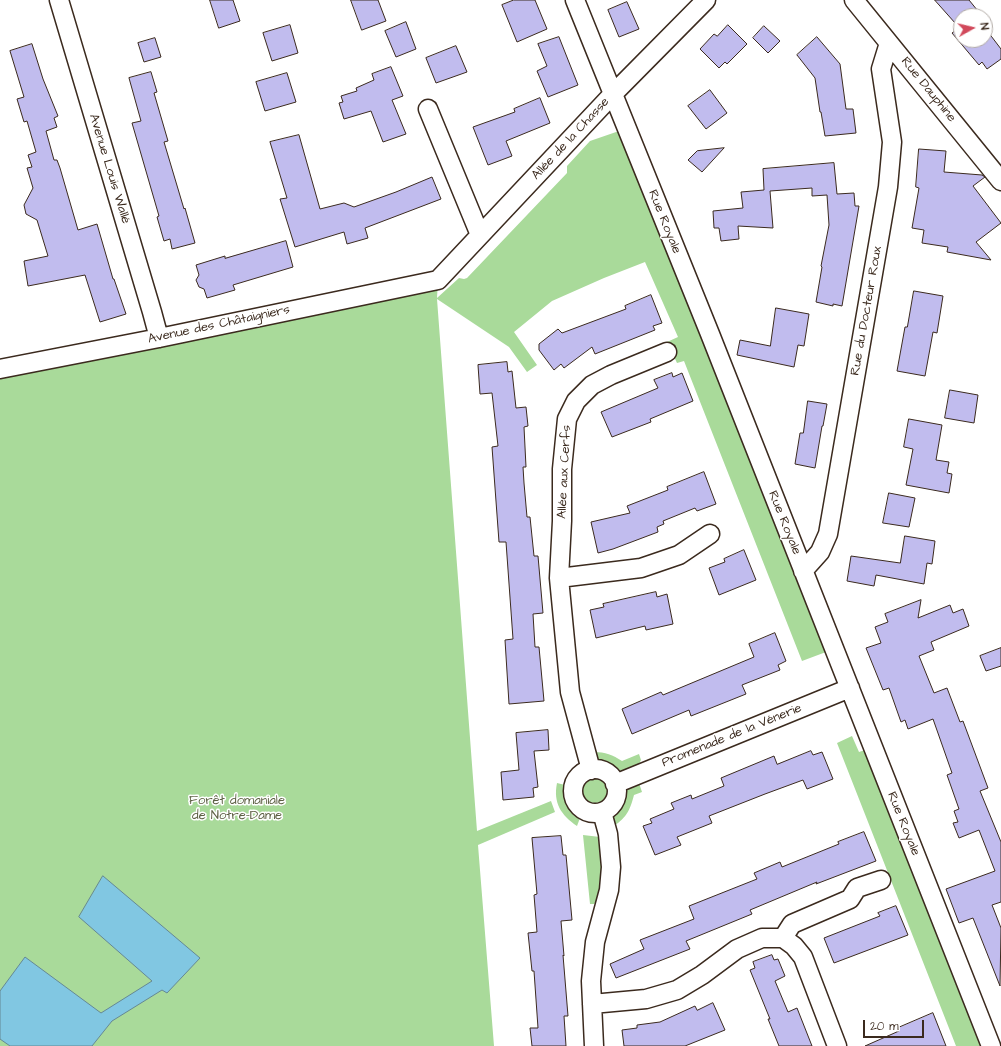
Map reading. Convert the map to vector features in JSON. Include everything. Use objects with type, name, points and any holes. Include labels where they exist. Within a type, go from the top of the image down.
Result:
[{"type":"street","name":"Avenue Louis Wallé","points":[[59,0],[150,305],[158,338]]},
{"type":"street","name":"Rue Royale","points":[[575,0],[710,334],[991,1046]]},
{"type":"street","name":"Allée de la Chasse","points":[[438,280],[613,94],[706,0]]},
{"type":"street","name":"Rue Dauphine","points":[[854,0],[1001,181]]},
{"type":"street","name":"Rue du Docteur Roux","points":[[803,571],[820,552],[828,534],[888,187],[892,142],[881,69],[889,43]]},
{"type":"street","points":[[428,109],[480,235]]},
{"type":"street","name":"Avenue des Châtaigniers","points":[[0,369],[438,280]]},
{"type":"street","name":"Allée aux Cerfs","points":[[590,770],[570,692],[559,578],[562,521],[562,469],[567,419],[576,401],[592,385],[605,378],[668,352]]},
{"type":"street","points":[[559,578],[641,568],[679,555],[710,534]]},
{"type":"street","name":"Promenade de la Vénerie","points":[[615,784],[850,688]]},
{"type":"street","points":[[590,770],[600,770],[605,772],[615,784],[616,790],[613,804],[602,812],[596,813],[583,810],[578,806],[573,794],[575,781],[584,772],[590,770]]},
{"type":"street","points":[[594,1046],[591,981],[595,942],[609,890],[611,867],[608,834],[602,812]]},
{"type":"street","points":[[783,938],[792,924],[850,899],[857,888],[881,880]]},
{"type":"street","points":[[592,1004],[646,1000],[676,990],[702,975],[737,949],[762,938],[783,938],[794,946],[803,957],[837,1046]]},
{"type":"green space","name":"Forêt domaniale de Notre-Dame","points":[[619,131],[826,652],[802,661],[684,361],[677,363],[667,342],[678,337],[645,262],[552,301],[514,332],[537,365],[527,372],[509,347],[437,299],[477,831],[551,801],[555,812],[478,845],[494,1046],[0,1046],[0,373],[438,280],[437,298],[459,278],[467,278],[567,173],[567,166],[590,141]]},
{"type":"green space","points":[[852,736],[859,752],[865,750],[984,1046],[956,1046],[837,743]]},
{"type":"green space","points":[[594,752],[609,754],[622,761],[639,754],[641,760],[639,764],[621,771],[607,762],[596,760]]},
{"type":"green space","points":[[595,779],[600,780],[606,786],[606,796],[600,802],[595,803],[590,802],[584,796],[583,791],[584,786],[590,780]]},
{"type":"green space","points":[[557,783],[565,785],[567,804],[569,808],[580,818],[577,826],[563,813],[557,802]]},
{"type":"green space","points":[[639,783],[642,792],[634,795],[627,813],[614,826],[611,817],[619,811],[623,804],[627,789]]},
{"type":"green space","points":[[583,835],[600,837],[603,864],[599,900],[594,904],[590,904]]},
{"type":"water","points":[[103,876],[200,958],[167,993],[162,990],[112,1021],[92,1046],[10,1046],[0,1039],[0,991],[25,957],[101,1013],[152,981],[79,917]]},
{"type":"building","points":[[210,0],[233,0],[240,21],[219,28]]},
{"type":"building","points":[[351,0],[378,0],[386,21],[362,30]]},
{"type":"building","points":[[514,0],[535,0],[547,29],[517,42],[502,5]]},
{"type":"building","points":[[935,0],[969,0],[976,8],[953,8],[953,21]]},
{"type":"building","points":[[627,2],[639,29],[619,37],[608,10]]},
{"type":"building","points":[[406,22],[416,49],[396,57],[385,31]]},
{"type":"building","points":[[290,25],[298,53],[272,61],[263,33]]},
{"type":"building","points":[[728,25],[747,44],[727,64],[725,62],[719,68],[700,49],[714,34],[717,36]]},
{"type":"building","points":[[764,26],[780,41],[768,53],[753,38]]},
{"type":"building","points":[[559,37],[578,85],[548,97],[537,71],[547,66],[538,44]]},
{"type":"building","points":[[817,37],[840,64],[846,109],[853,109],[856,133],[825,136],[815,78],[797,55]]},
{"type":"building","points":[[155,38],[161,57],[144,62],[138,43]]},
{"type":"building","points":[[993,38],[1001,49],[1001,59],[987,69],[982,62],[979,65],[965,48],[993,48]]},
{"type":"building","points":[[32,44],[43,79],[58,116],[54,118],[57,127],[46,131],[54,160],[57,160],[60,168],[78,230],[97,224],[113,279],[126,314],[100,322],[85,275],[28,286],[24,261],[48,256],[37,220],[26,214],[24,205],[33,188],[27,168],[32,167],[28,155],[36,152],[27,121],[24,122],[17,99],[24,97],[10,51]]},
{"type":"building","points":[[456,46],[467,72],[436,83],[426,58]]},
{"type":"building","points":[[391,67],[403,96],[392,100],[406,134],[383,142],[371,111],[344,119],[339,103],[343,102],[341,96],[357,91],[356,88],[374,80],[372,74]]},
{"type":"building","points":[[151,72],[157,92],[154,93],[168,141],[164,142],[195,243],[172,249],[170,239],[164,241],[157,217],[159,216],[132,123],[141,121],[129,78]]},
{"type":"building","points":[[287,73],[296,102],[265,111],[256,82]]},
{"type":"building","points":[[710,90],[727,113],[706,129],[688,106]]},
{"type":"building","points":[[540,98],[550,123],[506,141],[512,156],[488,165],[473,127],[515,112],[514,109]]},
{"type":"building","points":[[299,135],[320,209],[344,203],[354,207],[432,177],[441,199],[365,228],[368,238],[347,244],[344,232],[295,247],[280,199],[287,198],[270,142]]},
{"type":"building","points":[[724,148],[702,172],[688,160],[697,151]]},
{"type":"building","points":[[919,149],[946,151],[944,172],[982,175],[985,177],[973,186],[1001,223],[976,242],[991,260],[947,252],[948,247],[922,243],[924,230],[912,228],[919,188],[916,187]]},
{"type":"building","points":[[834,163],[837,194],[854,193],[855,206],[859,206],[842,306],[833,304],[833,306],[816,302],[829,225],[827,195],[812,196],[812,188],[770,191],[773,228],[738,226],[739,239],[721,241],[719,228],[714,228],[713,211],[743,208],[741,192],[764,190],[763,169]]},
{"type":"building","points":[[286,241],[293,267],[233,285],[235,290],[207,298],[204,289],[199,287],[196,280],[199,275],[196,265],[225,256],[225,258]]},
{"type":"building","points":[[914,291],[943,296],[937,333],[933,332],[925,376],[897,371],[905,327],[907,327]]},
{"type":"building","points":[[651,295],[662,323],[653,326],[655,330],[595,354],[592,347],[564,368],[561,364],[554,370],[539,350],[539,344],[558,329],[562,333],[626,309],[625,306]]},
{"type":"building","points":[[776,308],[809,314],[804,346],[798,345],[794,367],[737,355],[740,340],[770,346]]},
{"type":"building","points":[[507,362],[508,372],[512,371],[516,408],[526,407],[528,426],[524,427],[526,467],[523,467],[527,517],[530,517],[534,556],[538,556],[543,613],[533,614],[535,647],[539,647],[544,701],[509,704],[505,640],[513,639],[506,542],[499,542],[492,447],[498,446],[492,393],[480,394],[478,365]]},
{"type":"building","points":[[672,373],[673,377],[682,373],[693,401],[650,419],[651,422],[612,437],[601,412],[658,388],[654,380]]},
{"type":"building","points":[[950,390],[978,395],[974,423],[945,418]]},
{"type":"building","points":[[808,401],[827,404],[815,468],[795,464],[800,433],[803,433]]},
{"type":"building","points":[[909,419],[942,425],[936,460],[949,462],[947,473],[952,474],[949,493],[906,485],[913,449],[904,447]]},
{"type":"building","points":[[704,472],[716,504],[697,511],[695,508],[663,521],[664,524],[657,527],[658,532],[598,553],[591,522],[630,513],[627,506],[668,490],[667,487]]},
{"type":"building","points":[[889,493],[915,498],[909,527],[883,523]]},
{"type":"building","points":[[905,536],[935,541],[932,564],[927,563],[924,584],[876,575],[874,586],[847,581],[851,556],[900,563]]},
{"type":"building","points":[[744,550],[756,580],[719,595],[709,568],[725,562],[724,559]]},
{"type":"building","points":[[656,592],[657,597],[667,594],[673,624],[646,630],[645,626],[596,638],[590,610],[604,607],[603,604]]},
{"type":"building","points":[[921,600],[918,618],[950,605],[953,613],[963,609],[969,626],[931,642],[934,650],[919,656],[934,693],[947,688],[960,722],[963,721],[988,788],[980,791],[1001,842],[1001,902],[992,905],[1001,928],[1000,986],[973,918],[959,923],[946,889],[995,871],[979,830],[959,838],[953,823],[958,822],[954,811],[959,809],[947,775],[952,773],[933,719],[908,729],[905,720],[901,722],[889,688],[883,690],[866,648],[881,643],[875,627],[888,622],[885,614]]},
{"type":"building","points":[[775,633],[786,661],[778,665],[780,670],[742,685],[746,694],[691,716],[689,710],[632,734],[622,709],[661,692],[663,695],[754,657],[749,644]]},
{"type":"building","points":[[1001,648],[1001,666],[986,671],[980,656]]},
{"type":"building","points":[[548,730],[549,750],[534,751],[538,787],[533,788],[534,797],[503,800],[501,772],[519,770],[516,733]]},
{"type":"building","points":[[811,751],[813,755],[822,752],[833,779],[807,789],[803,780],[709,816],[712,823],[677,837],[681,845],[655,855],[643,826],[652,823],[650,819],[674,809],[671,803],[691,795],[692,799],[724,786],[721,778],[774,756],[777,764]]},
{"type":"building","points":[[864,832],[876,861],[816,884],[817,882],[750,910],[752,914],[686,941],[690,949],[616,978],[610,964],[644,949],[640,940],[694,919],[689,906],[757,879],[754,873],[780,862],[782,867],[839,844],[838,842]]},
{"type":"building","points":[[561,836],[563,855],[566,855],[572,920],[561,921],[568,1016],[564,1016],[566,1046],[532,1046],[530,1028],[538,1028],[534,971],[532,971],[528,933],[537,932],[534,895],[537,894],[532,838]]},
{"type":"building","points":[[896,906],[908,935],[834,963],[824,938],[880,916],[878,913]]},
{"type":"building","points":[[772,955],[774,960],[778,959],[785,976],[775,981],[788,1012],[797,1008],[812,1046],[779,1046],[768,1019],[770,1019],[750,970],[755,968],[753,962]]},
{"type":"building","points":[[713,1003],[725,1030],[685,1046],[624,1046],[622,1030],[637,1028],[637,1025],[660,1022],[695,1006],[697,1010]]},
{"type":"building","points":[[933,1013],[946,1046],[865,1046],[899,1031],[898,1028]]}]
